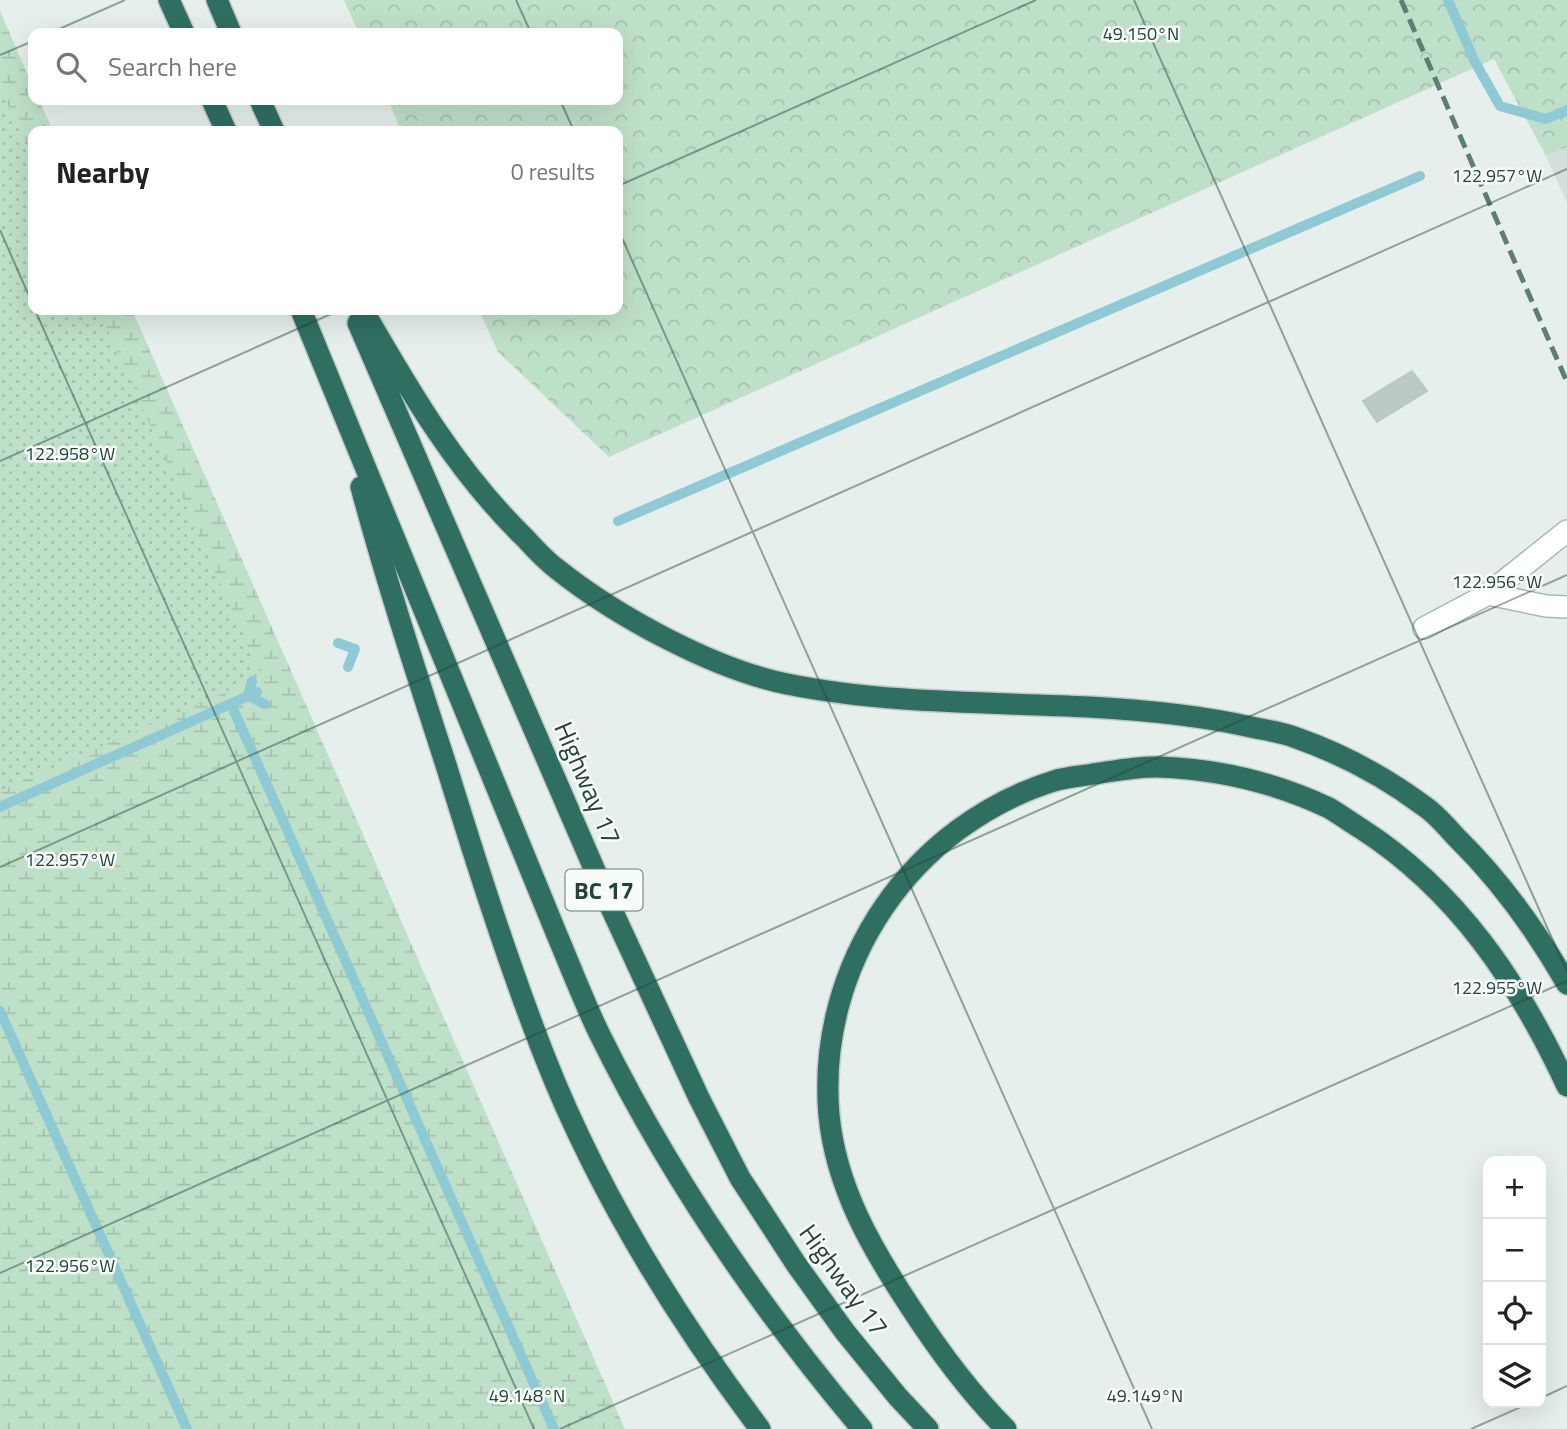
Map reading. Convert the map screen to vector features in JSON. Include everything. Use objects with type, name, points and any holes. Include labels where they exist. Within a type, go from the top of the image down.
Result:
[{"type":"highway","points":[[169,0],[182,28]]},
{"type":"highway","points":[[217,0],[229,28]]},
{"type":"highway","points":[[214,105],[224,126]]},
{"type":"highway","points":[[262,105],[272,126]]},
{"type":"highway","name":"BC 17","points":[[303,315],[599,1032],[642,1114],[693,1199],[825,1386],[862,1429]]},
{"type":"highway","name":"Highway 17","points":[[354,315],[612,910],[740,1178],[796,1264],[889,1386],[928,1429]]},
{"type":"highway","points":[[366,315],[415,399],[470,479],[502,516],[555,568],[643,626],[732,667],[784,684],[849,694],[919,700],[1091,707],[1206,717],[1292,736],[1358,764],[1427,808],[1488,868],[1541,938],[1567,984]]},
{"type":"highway","points":[[339,404],[392,594],[494,919],[544,1057],[595,1168],[639,1251],[681,1319],[760,1429]]},
{"type":"highway","points":[[1006,1429],[984,1406],[927,1332],[882,1264],[856,1218],[838,1165],[829,1117],[828,1060],[838,1005],[855,956],[881,908],[910,874],[945,840],[986,811],[1020,793],[1061,779],[1155,767],[1204,771],[1261,783],[1330,809],[1393,849],[1448,900],[1501,966],[1547,1043],[1567,1087]]},
{"type":"street","points":[[1424,628],[1488,594],[1567,531]]},
{"type":"street","points":[[1488,594],[1546,606],[1567,607]]},
{"type":"shaded area","points":[[1567,147],[1567,203],[1546,156]]},
{"type":"green space","points":[[344,0],[1567,0],[1567,147],[1546,156],[1494,59],[609,457],[498,352],[481,315],[623,315],[623,126],[399,126],[390,105],[623,105],[623,28],[357,28]]},
{"type":"green space","points":[[0,11],[28,75],[28,105],[41,105],[51,126],[28,126],[28,315],[134,315],[625,1429],[0,1429]]},
{"type":"green space","points":[[0,87],[28,151],[28,315],[101,315],[261,676],[0,791]]},
{"type":"building","points":[[1412,371],[1427,391],[1377,422],[1363,401]]},
{"type":"waterway","points":[[1448,0],[1475,62],[1500,106],[1546,119],[1567,110]]},
{"type":"waterway","points":[[618,521],[1420,176]]},
{"type":"waterway","points":[[338,643],[355,649]]},
{"type":"waterway","points":[[348,667],[355,649]]},
{"type":"waterway","points":[[252,681],[248,696],[265,704]]},
{"type":"waterway","points":[[0,807],[257,692]]},
{"type":"waterway","points":[[231,704],[554,1429]]},
{"type":"waterway","points":[[0,1011],[187,1429]]},
{"type":"railway","points":[[1401,0],[1567,382]]}]
